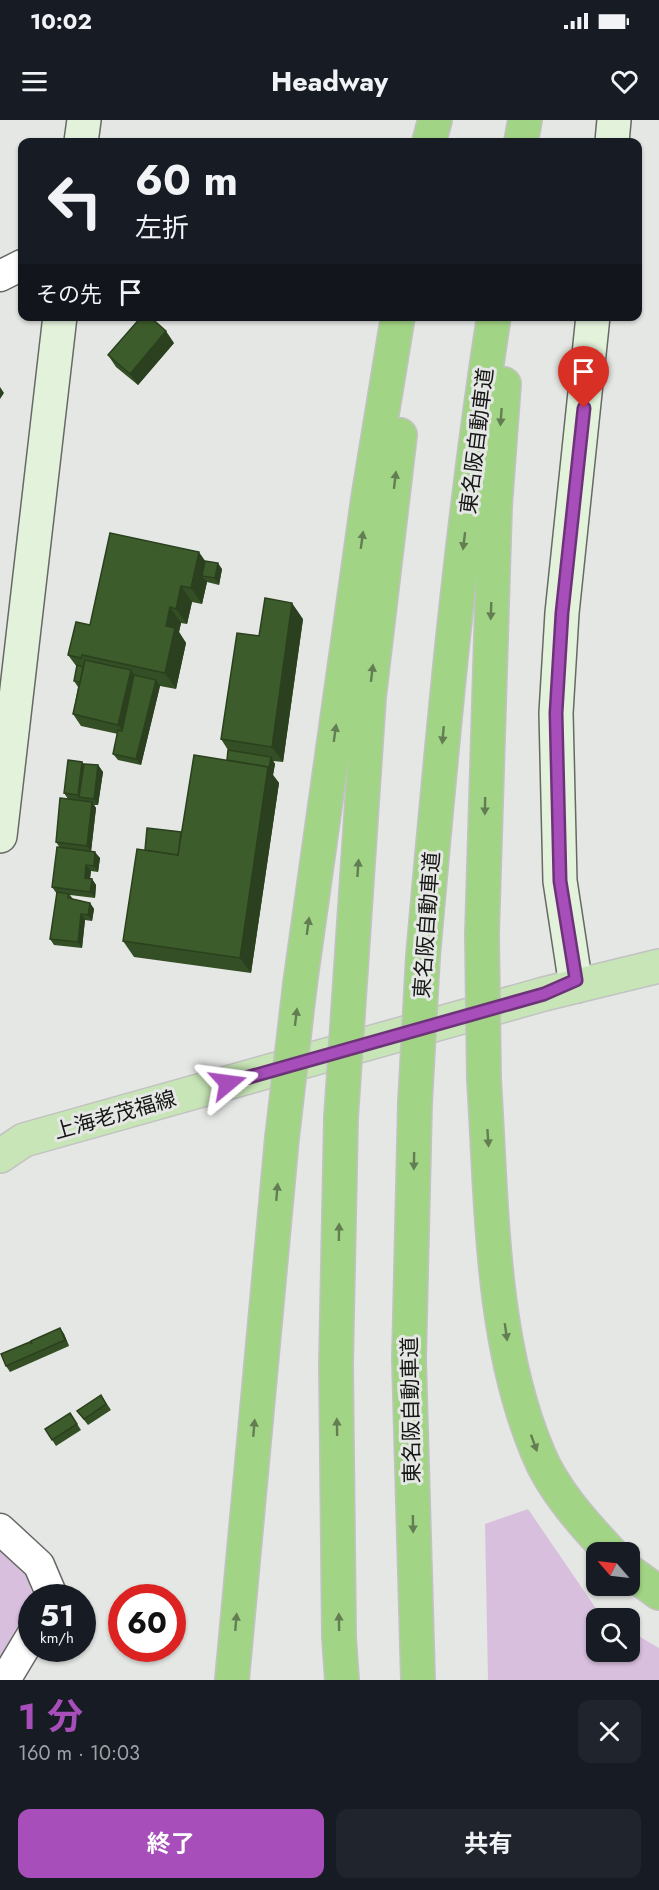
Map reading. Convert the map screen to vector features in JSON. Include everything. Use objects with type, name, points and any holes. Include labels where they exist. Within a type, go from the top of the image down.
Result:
[{"type":"highway","points":[[430,138],[435,120]]},
{"type":"highway","points":[[447,138],[450,120]]},
{"type":"highway","points":[[232,1680],[282,1138],[300,984],[367,511],[397,321]]},
{"type":"highway","points":[[342,1680],[336,1364],[341,1118],[369,698],[400,438],[418,321]]},
{"type":"highway","name":"東名阪自動車道","points":[[418,1680],[409,1359],[415,1103],[423,956],[448,669],[481,396],[493,321]]},
{"type":"highway","points":[[509,321],[495,506],[482,934],[484,1080],[496,1266],[514,1388],[538,1456],[577,1516],[601,1542]]},
{"type":"highway","points":[[640,1579],[659,1593]]},
{"type":"main road","name":"上海老茂福線","points":[[0,1156],[24,1140],[544,994],[576,983],[659,945]]},
{"type":"main road","name":"上海老茂福線","points":[[576,983],[659,966]]},
{"type":"street","points":[[82,138],[84,120]]},
{"type":"street","points":[[612,138],[614,120]]},
{"type":"street","points":[[0,276],[18,267]]},
{"type":"street","points":[[0,836],[9,668],[59,321]]},
{"type":"street","points":[[576,983],[560,881],[556,713],[562,613],[592,321]]},
{"type":"street","points":[[0,1529],[39,1565],[47,1584]]},
{"type":"street","points":[[5,1680],[18,1658]]},
{"type":"shaded area","points":[[528,1509],[596,1608],[586,1608],[586,1662],[640,1662],[640,1637],[659,1648],[659,1680],[488,1680],[485,1524]]},
{"type":"shaded area","points":[[0,1550],[27,1575],[29,1584],[18,1584],[18,1625],[0,1658]]},
{"type":"building","points":[[138,321],[155,321],[166,331],[130,374],[108,355]]},
{"type":"building","points":[[110,533],[199,552],[191,588],[181,586],[176,609],[170,607],[166,626],[175,628],[165,673],[82,655],[81,658],[68,655],[76,622],[90,625]]},
{"type":"building","points":[[205,561],[218,563],[215,578],[202,576]]},
{"type":"building","points":[[265,598],[292,603],[272,747],[221,739],[237,633],[259,636]]},
{"type":"building","points":[[85,660],[131,670],[118,725],[73,714]]},
{"type":"building","points":[[77,665],[83,667],[80,682],[74,681]]},
{"type":"building","points":[[134,675],[156,680],[136,759],[113,754],[118,730],[122,731]]},
{"type":"building","points":[[228,750],[271,757],[269,769],[227,760]]},
{"type":"building","points":[[194,755],[268,767],[240,958],[123,941],[137,849],[178,855]]},
{"type":"building","points":[[68,760],[82,762],[78,795],[64,793]]},
{"type":"building","points":[[84,764],[98,765],[94,799],[79,797]]},
{"type":"building","points":[[60,798],[92,802],[87,846],[56,842]]},
{"type":"building","points":[[147,828],[181,832],[178,855],[145,850]]},
{"type":"building","points":[[57,847],[95,852],[94,866],[86,865],[85,878],[92,879],[90,892],[52,887]]},
{"type":"building","points":[[57,892],[69,894],[68,898],[90,903],[88,915],[81,914],[78,942],[50,939]]},
{"type":"building","points":[[60,1328],[65,1340],[6,1366],[1,1354],[30,1342],[32,1344],[31,1341]]},
{"type":"building","points":[[101,1395],[106,1404],[84,1419],[77,1411]]},
{"type":"building","points":[[70,1413],[77,1424],[52,1440],[45,1429]]},
{"type":"route","points":[[228,1083],[544,994],[576,980],[560,881],[556,713],[562,613],[584,408]]}]
